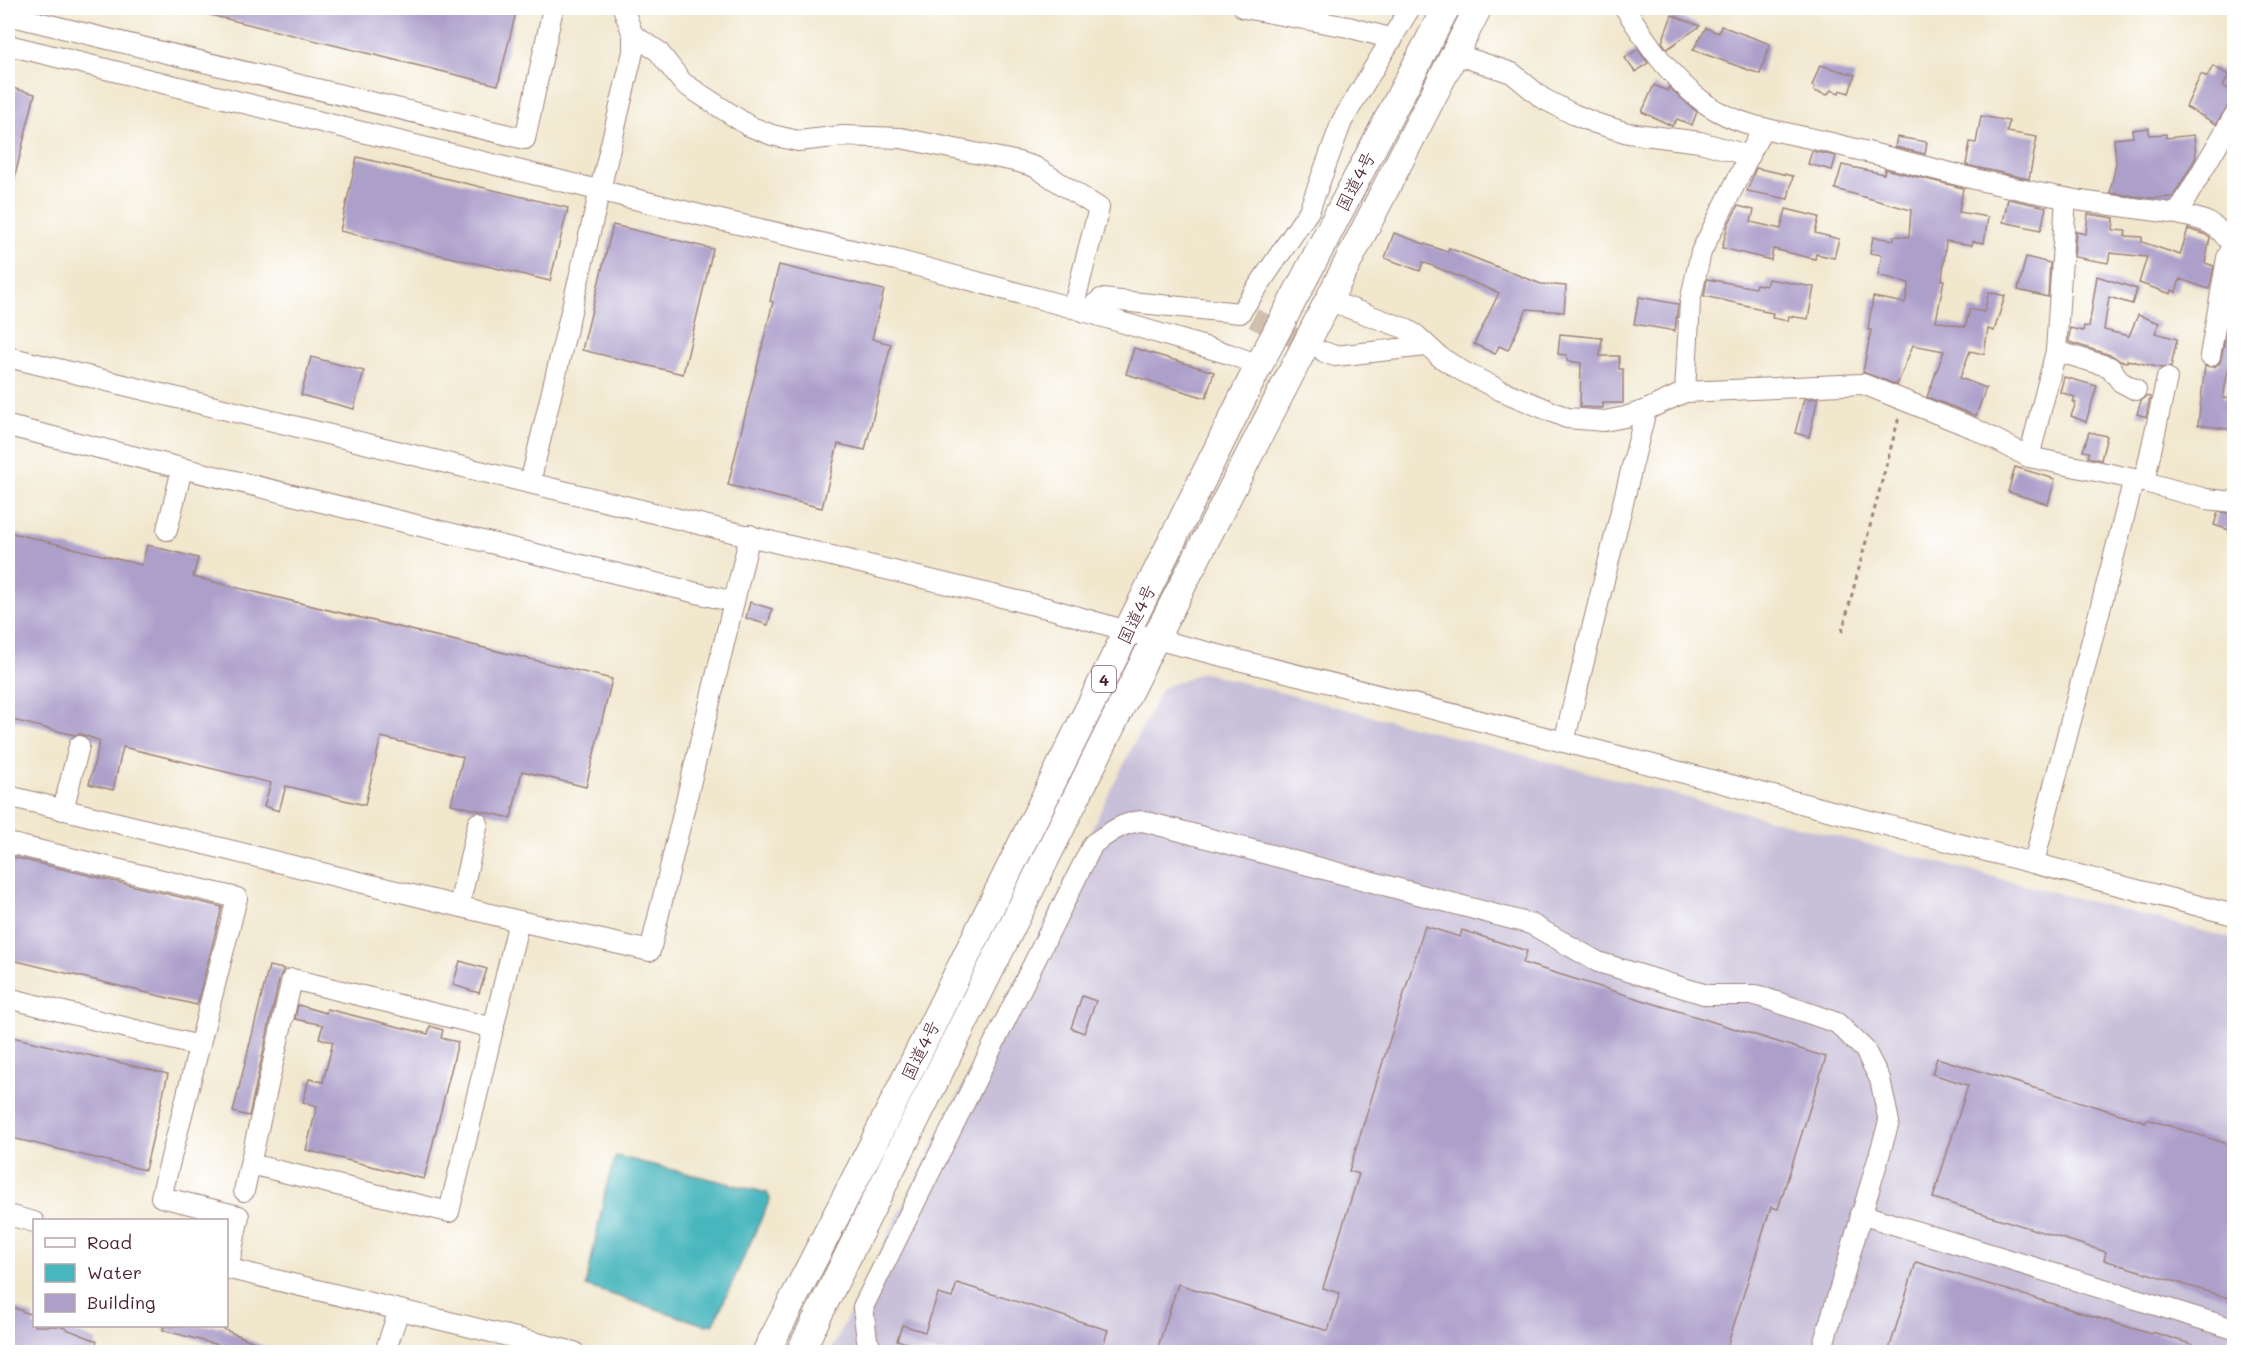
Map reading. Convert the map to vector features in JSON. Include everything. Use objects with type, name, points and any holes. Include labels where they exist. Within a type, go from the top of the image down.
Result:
[{"type":"highway","name":"国道4号","points":[[766,1353],[873,1144],[1259,365],[1446,8]]},
{"type":"highway","name":"国道4号","points":[[800,1353],[1155,639],[1478,8]]},
{"type":"street","points":[[8,15],[525,140],[554,8]]},
{"type":"street","points":[[530,483],[633,52],[633,35],[625,8]]},
{"type":"street","points":[[1244,8],[1348,27],[1392,39]]},
{"type":"street","points":[[1079,310],[1101,299],[1246,316],[1308,211],[1342,121],[1410,8]]},
{"type":"street","points":[[1625,8],[1666,70],[1706,104],[1763,128],[2002,185],[2066,198],[2177,214],[2214,225],[2225,232],[2234,246],[2227,258],[2210,356]]},
{"type":"street","points":[[633,35],[658,51],[683,83],[748,126],[772,135],[798,141],[843,136],[901,138],[1019,162],[1049,176],[1099,208],[1079,310]]},
{"type":"street","points":[[8,45],[896,260],[1079,310],[1259,365]]},
{"type":"street","points":[[1455,54],[1512,73],[1542,98],[1595,123],[1628,133],[1700,142],[1750,156]]},
{"type":"street","points":[[2177,214],[2235,116]]},
{"type":"street","points":[[1685,392],[1690,302],[1701,252],[1763,128]]},
{"type":"street","points":[[2029,457],[2056,351],[2066,198]]},
{"type":"street","points":[[1328,300],[1404,328],[1461,371],[1567,418],[1604,421],[1646,410],[1685,392],[1863,384],[1973,428],[2029,457],[2139,480],[2206,499],[2235,502]]},
{"type":"street","points":[[1324,352],[1335,356],[1426,346]]},
{"type":"street","points":[[2056,351],[2110,367],[2121,382],[2136,390]]},
{"type":"street","points":[[8,357],[1051,609],[1155,639],[2235,915]]},
{"type":"street","points":[[2034,862],[2167,378]]},
{"type":"street","points":[[1564,742],[1646,410]]},
{"type":"street","points":[[8,426],[734,602]]},
{"type":"street","points":[[167,530],[182,469]]},
{"type":"street","points":[[8,796],[650,951],[750,535]]},
{"type":"street","points":[[63,810],[79,746]]},
{"type":"street","points":[[873,1353],[867,1340],[864,1307],[1093,844],[1130,822],[1143,821],[1173,827],[1530,924],[1598,963],[1707,995],[1756,995],[1837,1023],[1865,1050],[1880,1079],[1888,1122],[1821,1353]]},
{"type":"street","points":[[459,906],[478,823]]},
{"type":"street","points":[[8,843],[237,898],[161,1197],[239,1216],[228,1265]]},
{"type":"street","points":[[250,1164],[449,1212],[519,921]]},
{"type":"street","points":[[244,1191],[292,979],[494,1028]]},
{"type":"street","points":[[8,998],[199,1046]]},
{"type":"street","points":[[1860,1214],[2235,1329]]},
{"type":"street","points":[[8,1215],[33,1222]]},
{"type":"street","points":[[228,1269],[574,1353]]},
{"type":"street","points":[[385,1353],[399,1310]]},
{"type":"path","points":[[1842,632],[1904,400]]},
{"type":"shaded area","points":[[1202,672],[2234,939],[2234,1352],[830,1352],[1162,688]]},
{"type":"water","points":[[616,1156],[767,1193],[770,1199],[714,1323],[705,1325],[586,1286],[606,1188]]},
{"type":"building","points":[[203,8],[517,8],[498,85],[202,13]]},
{"type":"building","points":[[1672,15],[1700,26],[1667,49],[1662,42]]},
{"type":"building","points":[[1721,26],[1770,44],[1760,74],[1693,50],[1706,28],[1719,33]]},
{"type":"building","points":[[1638,49],[1648,63],[1635,72],[1625,58]]},
{"type":"building","points":[[1820,65],[1855,75],[1849,93],[1831,90],[1827,95],[1814,91],[1815,87],[1812,86]]},
{"type":"building","points":[[2213,66],[2229,75],[2223,86],[2235,93],[2216,124],[2186,107],[2201,74],[2207,77]]},
{"type":"building","points":[[1654,85],[1667,91],[1669,87],[1697,112],[1692,125],[1677,119],[1672,126],[1642,112]]},
{"type":"building","points":[[8,87],[35,94],[13,184],[8,183]]},
{"type":"building","points":[[1981,116],[2009,121],[2007,132],[2037,137],[2029,179],[1966,165],[1970,142],[1976,143]]},
{"type":"building","points":[[2149,128],[2149,135],[2166,134],[2166,138],[2194,135],[2196,157],[2173,197],[2151,198],[2110,193],[2116,163],[2114,139],[2133,137],[2132,130]]},
{"type":"building","points":[[1897,137],[1927,142],[1925,154],[1895,147]]},
{"type":"building","points":[[1812,151],[1836,156],[1832,170],[1808,164]]},
{"type":"building","points":[[357,157],[568,208],[550,281],[340,231]]},
{"type":"building","points":[[1842,165],[1884,174],[1885,169],[1963,188],[1959,212],[1988,217],[1984,243],[1973,241],[1972,245],[1946,241],[1942,280],[1944,280],[1936,321],[1965,327],[1970,309],[1984,312],[1989,292],[2005,296],[1994,331],[1988,329],[1984,354],[1970,351],[1960,378],[1986,388],[1976,416],[1927,397],[1944,351],[1913,345],[1897,385],[1863,372],[1871,330],[1868,330],[1873,297],[1905,303],[1909,283],[1878,275],[1882,255],[1870,253],[1873,237],[1894,240],[1894,236],[1909,237],[1911,210],[1835,189]]},
{"type":"building","points":[[1756,168],[1793,176],[1788,199],[1747,191]]},
{"type":"building","points":[[2008,199],[2046,207],[2041,230],[2003,222]]},
{"type":"building","points":[[1738,206],[1754,210],[1751,222],[1781,229],[1786,209],[1819,217],[1815,233],[1839,239],[1834,258],[1816,254],[1815,259],[1773,249],[1771,260],[1722,248],[1728,225]]},
{"type":"building","points":[[2088,214],[2114,218],[2113,230],[2126,231],[2125,236],[2142,237],[2142,242],[2180,255],[2188,229],[2204,234],[2210,238],[2205,263],[2214,266],[2209,289],[2180,279],[2176,292],[2172,290],[2171,294],[2139,283],[2147,257],[2110,253],[2108,263],[2074,257],[2076,232],[2086,234]]},
{"type":"building","points":[[613,225],[713,249],[683,374],[582,350]]},
{"type":"building","points":[[1394,233],[1447,252],[1449,248],[1541,284],[1566,286],[1564,312],[1527,309],[1508,350],[1499,346],[1495,354],[1474,344],[1499,293],[1423,262],[1420,271],[1385,258]]},
{"type":"building","points":[[2026,257],[2050,263],[2048,297],[2018,290]]},
{"type":"building","points":[[779,265],[884,290],[872,339],[891,344],[865,450],[838,444],[822,508],[728,485],[773,302],[770,301]]},
{"type":"building","points":[[2097,276],[2137,289],[2132,304],[2109,297],[2104,330],[2129,336],[2138,315],[2159,323],[2155,333],[2177,339],[2171,367],[2161,368],[2127,360],[2127,362],[2120,361],[2113,356],[2069,342],[2070,328],[2083,331],[2084,326],[2089,327]]},
{"type":"building","points":[[1707,279],[1755,288],[1756,284],[1766,286],[1768,279],[1814,287],[1808,319],[1789,316],[1788,321],[1772,318],[1773,313],[1762,311],[1762,309],[1704,296]]},
{"type":"building","points":[[1639,297],[1678,304],[1675,331],[1634,324]]},
{"type":"building","points":[[2228,325],[2235,327],[2235,355],[2231,354],[2223,398],[2235,399],[2235,430],[2198,425],[2205,366],[2214,367],[2220,363]]},
{"type":"building","points":[[1560,334],[1602,338],[1600,356],[1619,356],[1619,369],[1623,369],[1623,403],[1603,403],[1603,408],[1580,407],[1581,363],[1567,361],[1567,355],[1558,354]]},
{"type":"building","points":[[1134,348],[1214,372],[1206,398],[1126,374]]},
{"type":"building","points":[[311,357],[364,371],[354,409],[301,395]]},
{"type":"building","points":[[2064,377],[2097,386],[2086,422],[2071,416],[2076,403],[2073,402],[2075,397],[2060,392]]},
{"type":"building","points":[[2146,396],[2150,397],[2146,417],[2137,414],[2141,401]]},
{"type":"building","points":[[1818,398],[1809,437],[1795,433],[1804,399]]},
{"type":"building","points":[[2089,432],[2107,436],[2101,460],[2088,457],[2089,452],[2083,451]]},
{"type":"building","points":[[2015,467],[2055,479],[2048,504],[2008,492]]},
{"type":"building","points":[[2218,512],[2235,514],[2235,532],[2214,525]]},
{"type":"building","points":[[8,532],[142,565],[147,545],[198,558],[193,577],[612,679],[586,787],[522,771],[511,818],[451,804],[463,757],[381,737],[365,805],[286,786],[279,811],[264,806],[271,783],[123,747],[113,790],[89,784],[100,741],[81,734],[74,735],[8,719]]},
{"type":"building","points":[[750,602],[772,609],[768,625],[746,618]]},
{"type":"building","points":[[8,856],[222,907],[197,1005],[8,959]]},
{"type":"building","points":[[1425,926],[1460,937],[1462,930],[1527,951],[1523,963],[1826,1057],[1778,1209],[1771,1207],[1725,1353],[1156,1353],[1178,1284],[1328,1331],[1340,1293],[1323,1288],[1359,1174],[1349,1171]]},
{"type":"building","points":[[460,961],[487,969],[479,993],[453,985]]},
{"type":"building","points":[[269,966],[284,969],[280,976],[249,1116],[233,1112]]},
{"type":"building","points":[[1082,996],[1096,1001],[1084,1033],[1071,1028]]},
{"type":"building","points":[[298,1005],[326,1013],[327,1009],[428,1034],[430,1026],[443,1030],[441,1038],[458,1042],[424,1179],[306,1150],[317,1106],[303,1102],[309,1079],[323,1082],[333,1042],[319,1038],[323,1025],[295,1019]]},
{"type":"building","points":[[8,1036],[168,1074],[145,1170],[8,1137]]},
{"type":"building","points":[[1937,1058],[2146,1122],[2147,1119],[2235,1146],[2235,1300],[2104,1260],[2106,1252],[1933,1198],[1968,1085],[1932,1074]]},
{"type":"building","points":[[1916,1262],[2207,1349],[2207,1353],[1888,1353]]},
{"type":"building","points":[[957,1283],[1108,1330],[1101,1353],[938,1353],[897,1340],[902,1325],[925,1332],[938,1294],[952,1298]]},
{"type":"building","points":[[8,1305],[33,1316],[33,1327],[62,1327],[97,1341],[92,1353],[8,1353]]},
{"type":"building","points":[[164,1327],[224,1327],[223,1329],[280,1353],[227,1353],[229,1348],[163,1330]]},
{"type":"tunnel","points":[[1253,318],[1318,349]]}]
